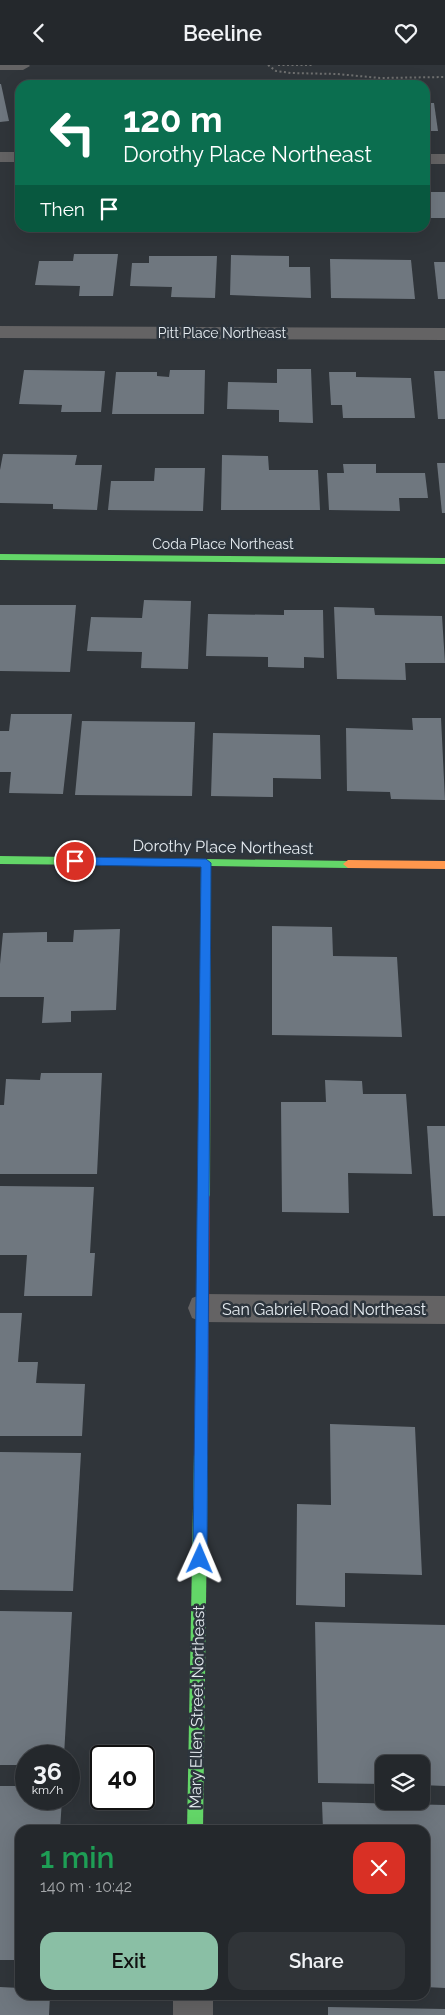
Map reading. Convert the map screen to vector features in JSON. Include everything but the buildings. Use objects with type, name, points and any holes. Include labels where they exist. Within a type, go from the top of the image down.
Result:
[{"type":"street","points":[[0,157],[15,157]]},
{"type":"street","points":[[430,159],[445,159]]},
{"type":"street","name":"Pitt Place Northeast","points":[[0,332],[445,334]]},
{"type":"street","name":"Coda Place Northeast","points":[[0,557],[445,561]]},
{"type":"street","name":"Dorothy Place Northeast","points":[[0,860],[445,865]]},
{"type":"street","name":"Mary Ellen Street Northeast","points":[[196,1825],[203,1308],[206,863]]},
{"type":"street","name":"San Gabriel Road Northeast","points":[[203,1308],[445,1310]]},
{"type":"street","points":[[193,2000],[193,2015]]},
{"type":"lane","points":[[0,66],[23,66]]},
{"type":"path","points":[[268,65],[276,71],[291,73],[337,73],[380,78],[445,77]]},
{"type":"path","points":[[278,65],[314,65]]},
{"type":"traffic: fast","points":[[0,557],[445,561]]},
{"type":"traffic: fast","points":[[0,860],[348,864]]},
{"type":"traffic: fast","points":[[204,1197],[206,863]]},
{"type":"traffic: fast","points":[[195,1825],[201,1454]]},
{"type":"traffic: slow","points":[[348,864],[445,865]]},
{"type":"traffic: jam","points":[[201,1454],[204,1197]]},
{"type":"route","points":[[75,861],[206,863],[200,1559]]}]
